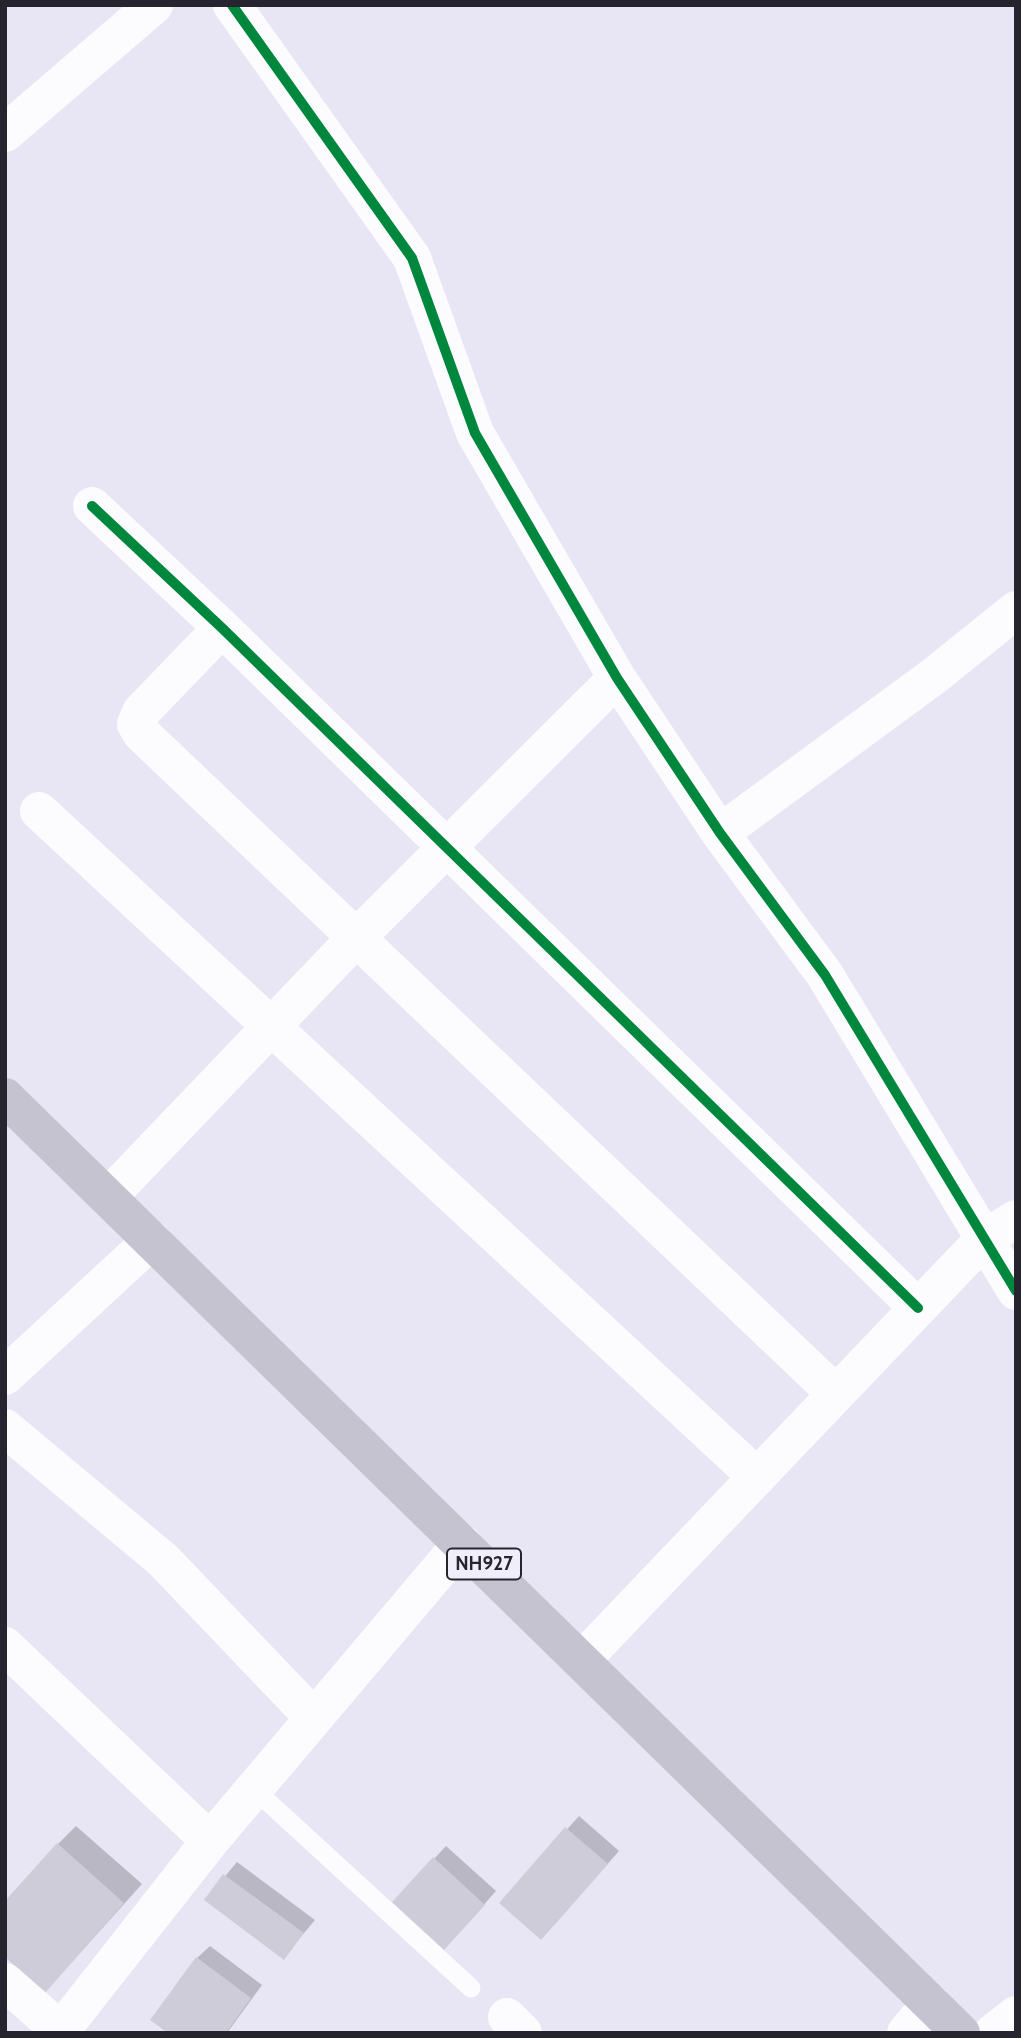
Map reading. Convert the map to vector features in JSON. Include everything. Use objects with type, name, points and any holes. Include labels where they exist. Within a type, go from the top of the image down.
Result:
[{"type":"highway","name":"NH927","points":[[5,1097],[582,1660],[692,1773],[961,2033]]},
{"type":"street","points":[[5,133],[154,5]]},
{"type":"street","points":[[232,5],[412,258],[475,433],[617,678],[719,833],[825,975],[1000,1228],[1016,1291]]},
{"type":"street","points":[[92,506],[222,628],[918,1308]]},
{"type":"street","points":[[719,833],[933,676],[1016,610]]},
{"type":"street","points":[[222,628],[141,712],[136,724],[141,733],[836,1394]]},
{"type":"street","points":[[108,1197],[356,938],[617,678]]},
{"type":"street","points":[[39,811],[757,1477]]},
{"type":"street","points":[[582,1660],[918,1308],[1000,1228]]},
{"type":"street","points":[[5,1376],[152,1240]]},
{"type":"street","points":[[5,1429],[163,1560],[314,1718]]},
{"type":"street","points":[[5,1982],[60,2032],[210,1841],[461,1543]]},
{"type":"street","points":[[5,1646],[210,1841]]},
{"type":"street","points":[[906,2033],[931,2003]]},
{"type":"street","points":[[993,2033],[1016,2015]]},
{"type":"lane","points":[[254,1788],[471,1988]]},
{"type":"building","points":[[565,1827],[608,1864],[541,1940],[499,1903]]},
{"type":"building","points":[[57,1843],[124,1903],[45,1993],[5,1957],[5,1901]]},
{"type":"building","points":[[433,1857],[485,1905],[444,1950],[392,1902]]},
{"type":"building","points":[[223,1874],[304,1933],[284,1960],[204,1900]]},
{"type":"building","points":[[196,1957],[251,1998],[226,2033],[168,2033],[150,2020]]},
{"type":"cycle path","points":[[232,5],[412,258],[475,433],[617,678],[720,833],[825,975],[1016,1291]]},
{"type":"cycle path","points":[[92,506],[222,628],[918,1308]]}]
